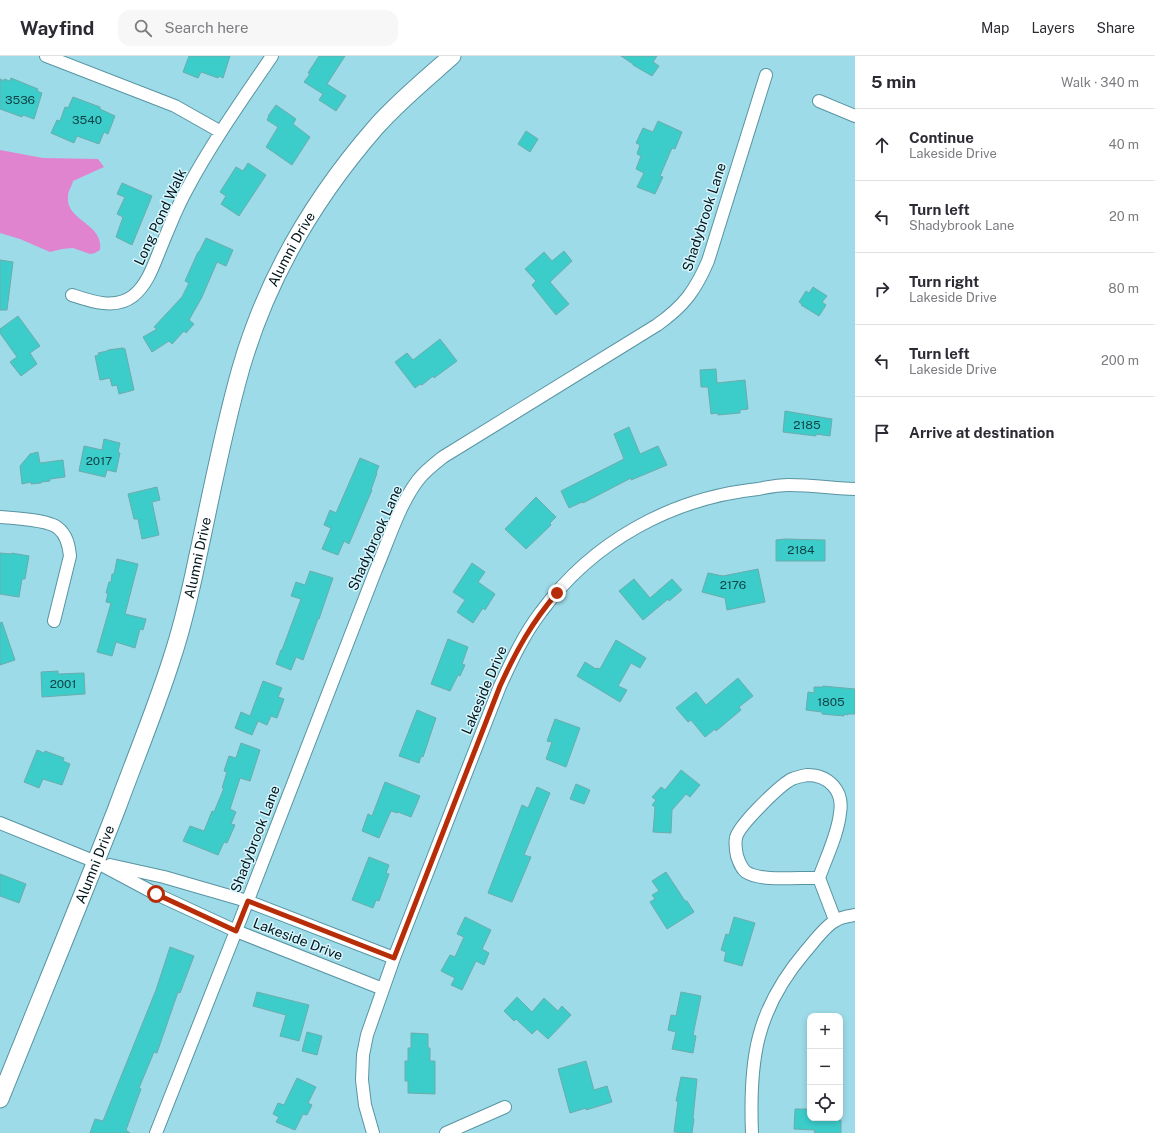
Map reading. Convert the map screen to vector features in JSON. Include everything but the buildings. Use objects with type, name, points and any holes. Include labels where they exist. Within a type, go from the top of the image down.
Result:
[{"type":"main road","name":"Alumni Drive","points":[[0,1099],[96,862],[174,654],[192,582],[231,408],[242,368],[262,308],[300,230],[342,167],[378,125],[452,56]]},
{"type":"street","points":[[46,56],[175,106],[221,132]]},
{"type":"street","name":"Long Pond Walk","points":[[72,295],[104,304],[120,302],[131,297],[141,288],[151,272],[175,214],[186,192],[221,132],[272,56]]},
{"type":"street","name":"Shadybrook Lane","points":[[156,1133],[248,901],[375,572],[400,513],[418,480],[428,469],[443,457],[657,325],[674,313],[685,301],[695,288],[708,261],[766,75]]},
{"type":"street","points":[[819,101],[855,116]]},
{"type":"street","name":"Lakeside Drive","points":[[373,1133],[365,1105],[362,1080],[363,1055],[367,1035],[394,958],[500,686],[512,659],[541,612],[578,571],[614,542],[634,528],[673,509],[705,499],[739,491],[788,485],[855,489]]},
{"type":"street","points":[[0,517],[44,522],[58,527],[65,536],[69,547],[70,556],[54,621]]},
{"type":"street","points":[[819,878],[760,877],[747,872],[740,864],[736,852],[736,838],[742,826],[769,797],[791,780],[807,775],[822,776],[831,782],[839,796],[841,812],[839,821],[819,878],[835,920]]},
{"type":"street","name":"Lakeside Drive","points":[[0,823],[96,862],[156,894],[236,931],[383,989]]},
{"type":"street","name":"Lakeside Drive","points":[[96,862],[164,877],[248,901],[394,958]]},
{"type":"street","points":[[752,1133],[752,1079],[755,1049],[763,1022],[773,998],[787,977],[818,937],[835,920],[855,915]]},
{"type":"street","points":[[446,1133],[505,1107]]},
{"type":"shaded area","points":[[0,150],[43,158],[98,159],[104,167],[73,181],[68,196],[72,211],[96,234],[100,241],[100,250],[90,254],[73,248],[50,252],[20,239],[0,233]]},
{"type":"route","points":[[156,894],[236,931],[248,901],[394,958],[500,686],[512,659],[541,612],[557,593]]}]
